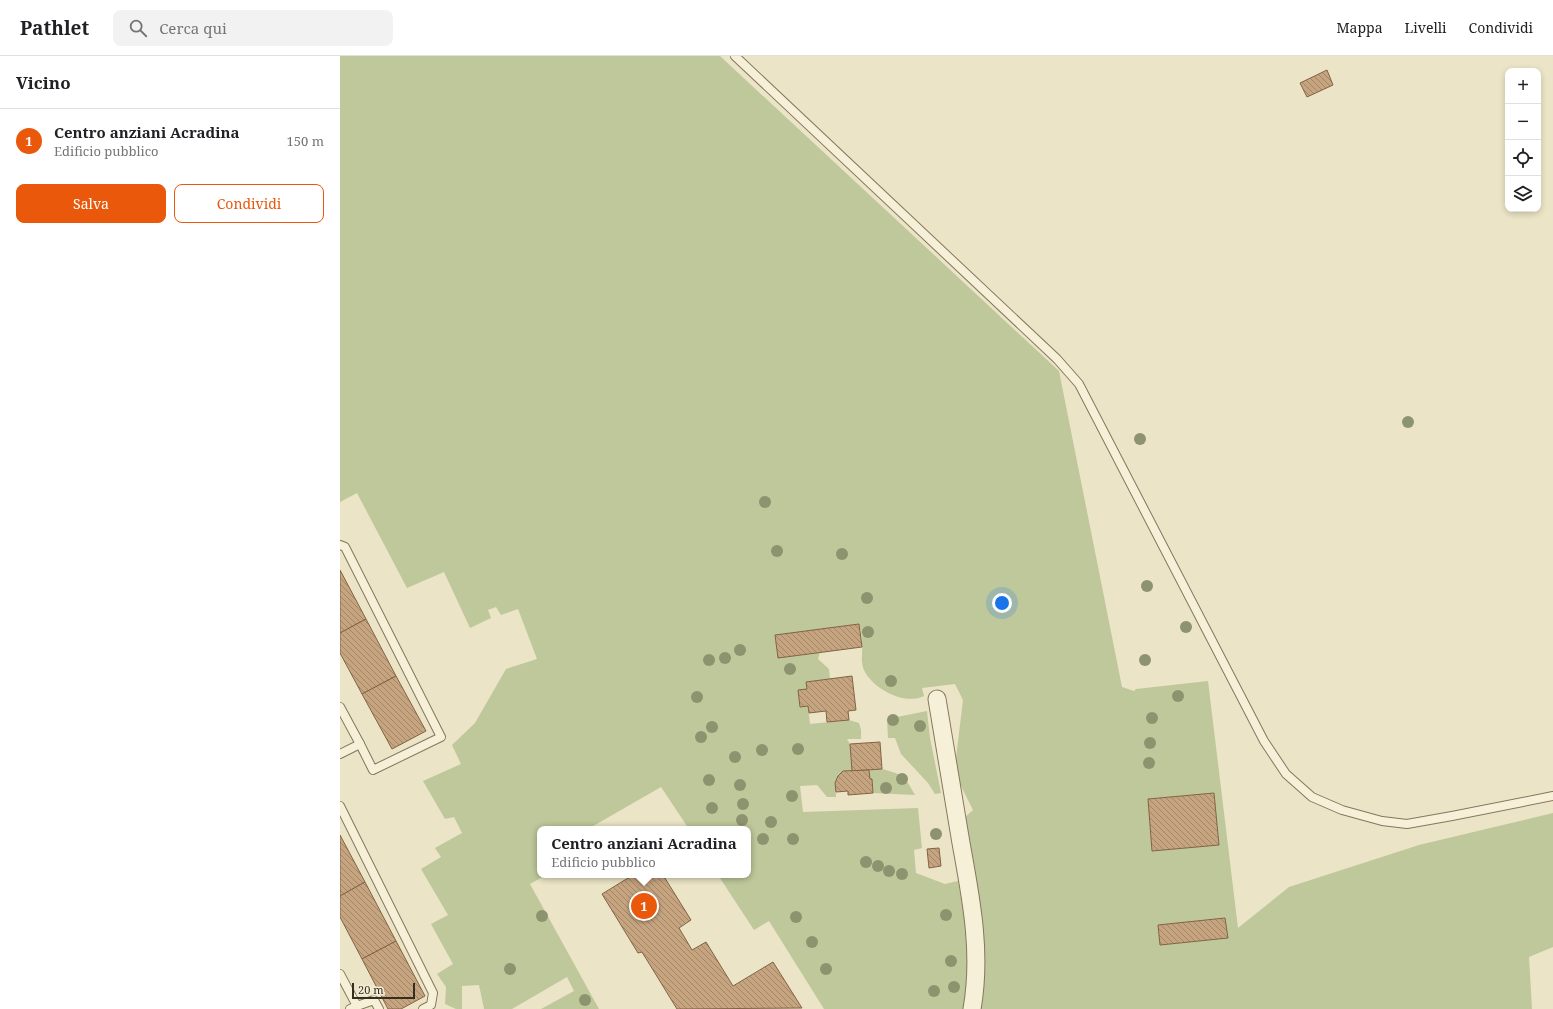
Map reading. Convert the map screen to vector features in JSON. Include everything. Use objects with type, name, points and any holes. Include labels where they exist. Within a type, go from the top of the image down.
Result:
[{"type":"street","points":[[937,699],[971,902],[976,942],[976,990],[972,1009]]},
{"type":"lane","points":[[735,56],[1057,359],[1079,384],[1264,741],[1286,774],[1312,797],[1342,810],[1382,821],[1406,824],[1553,796]]},
{"type":"lane","points":[[340,545],[345,547],[441,737],[373,770],[340,707]]},
{"type":"lane","points":[[340,754],[360,744]]},
{"type":"lane","points":[[340,806],[434,992],[431,1005],[423,1009]]},
{"type":"lane","points":[[340,974],[353,1007],[374,1000],[379,1009]]},
{"type":"green space","points":[[340,56],[720,56],[1059,371],[1122,687],[1134,691],[1136,689],[1208,681],[1238,928],[1289,887],[1419,845],[1553,813],[1553,947],[1529,957],[1532,1009],[979,1009],[982,986],[980,902],[964,818],[973,810],[960,784],[956,758],[963,700],[955,684],[922,688],[924,696],[907,699],[890,694],[881,689],[868,677],[864,670],[862,661],[862,640],[859,624],[775,636],[778,658],[820,652],[818,659],[829,669],[830,679],[806,682],[807,689],[798,690],[800,707],[808,706],[810,724],[849,720],[859,723],[861,730],[861,739],[847,739],[850,744],[852,771],[843,771],[838,778],[836,783],[836,797],[827,797],[817,785],[800,786],[803,812],[918,808],[922,848],[914,850],[916,873],[945,884],[958,881],[962,904],[967,909],[971,927],[967,1009],[824,1009],[769,921],[754,930],[720,878],[751,878],[751,826],[687,826],[661,787],[593,826],[537,826],[537,878],[541,878],[530,884],[599,1009],[541,1009],[574,991],[567,977],[512,1009],[484,1009],[479,985],[462,986],[462,1009],[456,1009],[445,1004],[446,987],[437,974],[453,964],[431,924],[448,915],[421,869],[441,857],[435,848],[462,833],[454,817],[445,819],[423,781],[461,764],[452,745],[475,723],[506,669],[537,659],[518,609],[501,615],[496,607],[488,610],[491,618],[470,628],[444,572],[407,588],[357,493],[340,502]],"holes":[[[1214,793],[1219,845],[1152,851],[1148,799]],[[1225,918],[1228,938],[1160,945],[1158,926]]]},
{"type":"green space","points":[[927,711],[930,738],[941,793],[935,794],[928,783],[901,754],[895,738],[888,738],[887,719]]},
{"type":"green space","points":[[882,769],[903,777],[915,795],[873,793],[872,779],[870,779],[869,770]]},
{"type":"building","points":[[1327,70],[1333,85],[1307,97],[1300,83]]},
{"type":"building","points":[[340,570],[366,619],[340,633]]},
{"type":"building","points":[[366,619],[396,676],[362,694],[340,653],[340,633]]},
{"type":"building","points":[[859,624],[862,647],[778,658],[775,635]]},
{"type":"building","points":[[396,676],[426,731],[392,749],[362,694]]},
{"type":"building","points":[[852,676],[856,710],[848,711],[849,720],[827,722],[826,711],[809,713],[808,706],[800,707],[798,690],[807,689],[806,682]]},
{"type":"building","points":[[880,742],[882,769],[852,771],[850,744]]},
{"type":"building","points":[[869,770],[870,779],[872,779],[873,793],[848,795],[848,791],[836,792],[835,783],[838,776],[843,771]]},
{"type":"building","points":[[1214,793],[1219,845],[1152,851],[1148,799]]},
{"type":"building","points":[[340,835],[365,882],[340,896]]},
{"type":"building","points":[[939,848],[941,866],[929,868],[927,849]]},
{"type":"building","points":[[628,878],[665,878],[691,920],[679,928],[692,950],[706,942],[733,986],[773,962],[802,1008],[677,1009],[642,952],[638,953],[602,894]]},
{"type":"building","points":[[365,882],[396,941],[362,959],[340,917],[340,896]]},
{"type":"building","points":[[1225,918],[1228,938],[1160,945],[1158,925]]},
{"type":"building","points":[[396,941],[425,996],[401,1009],[388,1009],[362,959]]},
{"type":"place","name":"Centro anziani Acradina","points":[[644,906]]}]
